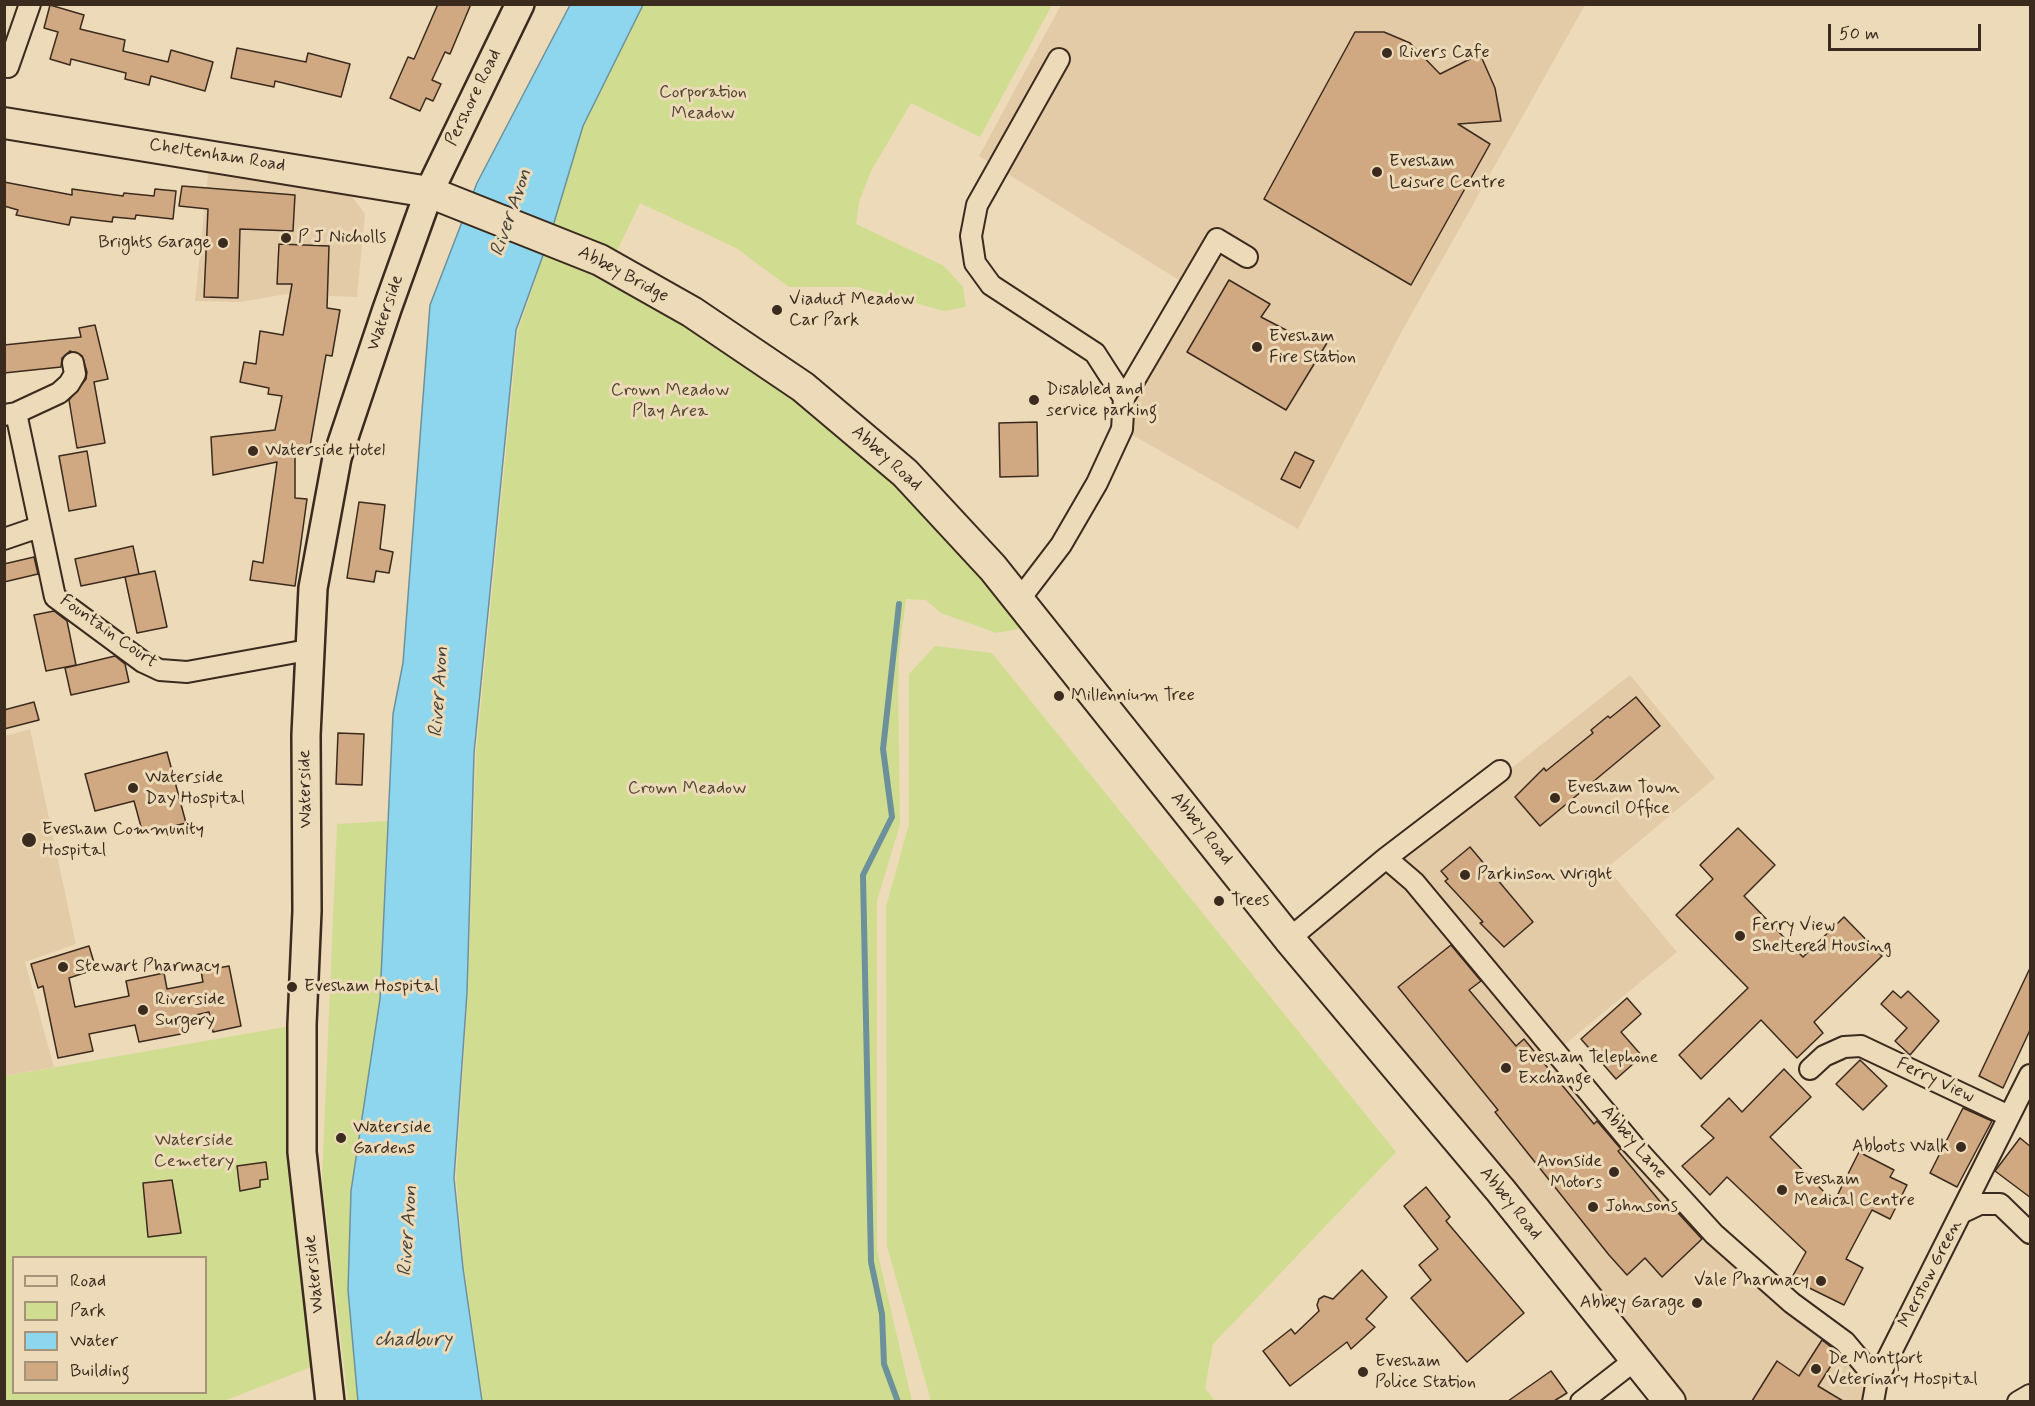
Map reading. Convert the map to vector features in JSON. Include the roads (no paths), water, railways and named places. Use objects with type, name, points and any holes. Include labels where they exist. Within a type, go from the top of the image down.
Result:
[{"type":"main road","name":"Pershore Road","points":[[434,194],[520,4]]},
{"type":"main road","name":"Cheltenham Road","points":[[4,123],[434,194]]},
{"type":"main road","name":"Abbey Bridge","points":[[434,194],[600,260],[692,312],[803,387]]},
{"type":"main road","name":"Waterside","points":[[330,1401],[302,1152],[302,1024],[307,947],[306,735],[308,650],[313,588],[337,458],[434,194]]},
{"type":"main road","name":"Abbey Road","points":[[803,387],[905,472],[993,568],[1289,939],[1500,1191],[1670,1401]]},
{"type":"street","points":[[8,67],[30,4]]},
{"type":"street","points":[[1059,59],[977,206],[971,236],[975,263],[991,285],[1095,353],[1124,398]]},
{"type":"street","points":[[1019,600],[1061,546],[1097,483],[1122,429],[1124,398],[1217,239],[1247,257]]},
{"type":"street","name":"Fountain Court","points":[[73,363],[75,374],[64,389],[10,414],[55,597],[135,657],[160,670],[187,672],[308,650]]},
{"type":"street","points":[[4,539],[39,527]]},
{"type":"street","points":[[1289,939],[1386,858],[1500,771]]},
{"type":"street","name":"Abbey Lane","points":[[1386,858],[1414,882],[1633,1145],[1714,1234],[1792,1303],[1845,1342],[1877,1380]]},
{"type":"street","name":"Ferry View","points":[[1810,1069],[1824,1056],[1860,1037],[2009,1116]]},
{"type":"street","name":"Merstow Green","points":[[1873,1401],[1877,1380],[2030,1076]]},
{"type":"street","points":[[1982,1172],[2000,1204],[2031,1233]]},
{"type":"street","name":"Merstow Green","points":[[1961,1214],[1980,1204],[2000,1204]]},
{"type":"street","points":[[1581,1401],[1635,1360]]},
{"type":"street","points":[[2018,1401],[2031,1395]]},
{"type":"water","name":"chadbury","points":[[570,5],[643,5],[583,126],[550,236],[516,330],[474,753],[467,993],[454,1178],[463,1268],[482,1401],[358,1402],[348,1290],[351,1191],[380,999],[393,714],[403,663],[430,305],[477,183]]},
{"type":"waterway","points":[[898,1402],[884,1364],[882,1314],[871,1262],[863,875],[892,817],[883,749],[899,604]]},
{"type":"place","name":"Rivers Cafe","points":[[1387,53]]},
{"type":"place","name":"Evesham Leisure Centre","points":[[1377,172]]},
{"type":"place","name":"P J Nicholls","points":[[286,238]]},
{"type":"place","name":"Brights Garage","points":[[223,243]]},
{"type":"place","name":"Viaduct Meadow Car Park","points":[[777,310]]},
{"type":"place","name":"Evesham Fire Station","points":[[1257,347]]},
{"type":"place","name":"Disabled and service parking","points":[[1034,400]]},
{"type":"place","name":"Waterside Hotel","points":[[253,451]]},
{"type":"place","name":"Millennium Tree","points":[[1059,696]]},
{"type":"place","name":"Waterside Day Hospital","points":[[133,788]]},
{"type":"place","name":"Evesham Town Council Office","points":[[1555,798]]},
{"type":"place","name":"Evesham Community Hospital","points":[[29,840]]},
{"type":"place","name":"Parkinson Wright","points":[[1465,875]]},
{"type":"place","name":"Trees","points":[[1219,901]]},
{"type":"place","name":"Ferry View Sheltered Housing","points":[[1740,936]]},
{"type":"place","name":"Stewart Pharmacy","points":[[63,967]]},
{"type":"place","name":"Evesham Hospital","points":[[292,987]]},
{"type":"place","name":"Riverside Surgery","points":[[143,1010]]},
{"type":"place","name":"Evesham Telephone Exchange","points":[[1506,1068]]},
{"type":"place","name":"Waterside Gardens","points":[[341,1138]]},
{"type":"place","name":"Abbots Walk","points":[[1961,1147]]},
{"type":"place","name":"Avonside Motors","points":[[1614,1172]]},
{"type":"place","name":"Evesham Medical Centre","points":[[1782,1190]]},
{"type":"place","name":"Johnsons","points":[[1593,1207]]},
{"type":"place","name":"Vale Pharmacy","points":[[1821,1281]]},
{"type":"place","name":"Abbey Garage","points":[[1697,1303]]},
{"type":"place","name":"De Montfort Veterinary Hospital","points":[[1816,1369]]},
{"type":"place","name":"Evesham Police Station","points":[[1363,1372]]},
{"type":"park label","name":"Corporation Meadow","points":[[703,103]]},
{"type":"park label","name":"Crown Meadow Play Area","points":[[670,401]]},
{"type":"park label","name":"Crown Meadow","points":[[687,789]]},
{"type":"park label","name":"Waterside Cemetery","points":[[194,1151]]},
{"type":"water label","name":"River Avon","points":[[512,213]]},
{"type":"water label","name":"River Avon","points":[[440,692]]},
{"type":"water label","name":"River Avon","points":[[409,1231]]}]
